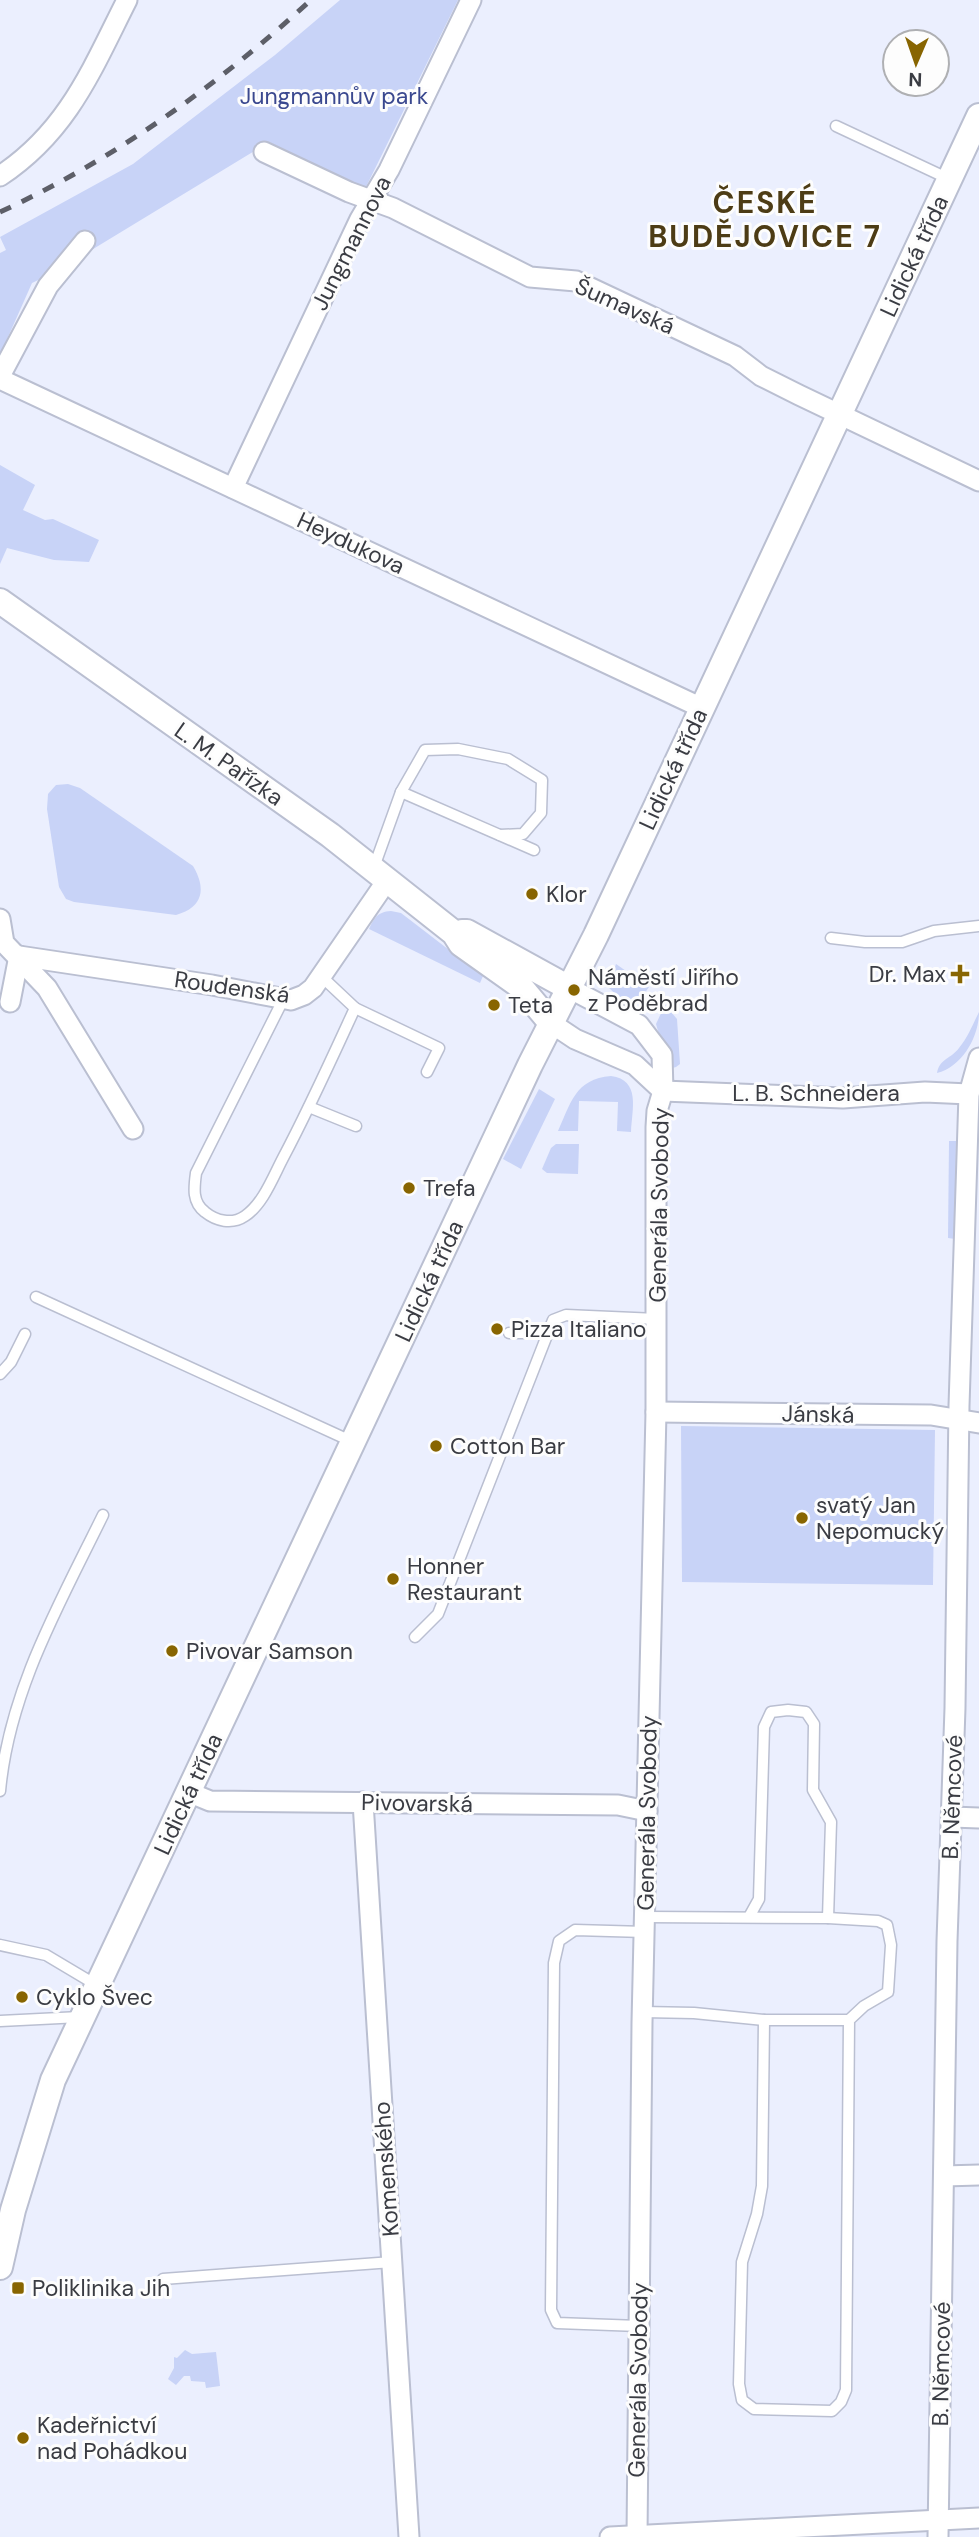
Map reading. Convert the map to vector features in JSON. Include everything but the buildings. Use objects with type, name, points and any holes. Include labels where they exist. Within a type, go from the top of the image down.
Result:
[{"type":"street","points":[[0,176],[22,162],[65,115],[80,92],[127,0]]},
{"type":"street","name":"Jungmannova","points":[[233,488],[360,219],[431,86],[471,0]]},
{"type":"street","name":"Lidická třída","points":[[0,2267],[17,2197],[53,2080],[979,116]]},
{"type":"street","name":"Šumavská","points":[[264,152],[371,201],[393,208],[530,277],[576,281],[735,356],[761,376],[979,481]]},
{"type":"street","points":[[0,378],[48,286],[85,241]]},
{"type":"street","name":"Heydukova","points":[[0,378],[702,708]]},
{"type":"street","name":"L. M. Pařízka","points":[[0,601],[381,873],[454,933],[461,944],[520,986],[551,1023]]},
{"type":"street","name":"Roudenská","points":[[11,949],[292,1000],[304,995],[321,976],[381,873]]},
{"type":"street","points":[[0,919],[11,949],[10,1002]]},
{"type":"street","points":[[454,933],[467,932],[569,988]]},
{"type":"street","points":[[11,949],[47,988],[62,1010],[133,1129]]},
{"type":"street","name":"Generála Svobody","points":[[569,988],[639,1025],[662,1055],[663,1091],[656,1126],[656,1412],[643,2012],[637,2536]]},
{"type":"street","points":[[551,1023],[575,1039],[635,1065],[663,1091]]},
{"type":"street","name":"B. Němcové","points":[[938,2528],[947,1941],[952,1817],[959,1420],[969,1094],[979,1058]]},
{"type":"street","name":"L. B. Schneidera","points":[[663,1091],[843,1098],[925,1092],[969,1094]]},
{"type":"street","name":"Jánská","points":[[656,1412],[931,1415],[979,1423]]},
{"type":"street","name":"Pivovarská","points":[[188,1792],[210,1801],[618,1805],[647,1811]]},
{"type":"street","name":"Komenského","points":[[363,1802],[409,2537]]},
{"type":"street","points":[[952,1817],[979,1818]]},
{"type":"street","points":[[944,2176],[979,2175]]},
{"type":"street","points":[[610,2537],[938,2528],[979,2518]]},
{"type":"lane","points":[[836,126],[950,179]]},
{"type":"lane","points":[[381,873],[401,792],[425,750],[458,749],[508,759],[542,780],[541,813],[523,834],[500,835]]},
{"type":"lane","points":[[401,792],[534,850]]},
{"type":"lane","points":[[831,938],[864,942],[902,942],[934,931],[979,926]]},
{"type":"lane","points":[[321,976],[355,1008],[439,1048],[427,1072]]},
{"type":"lane","points":[[284,998],[196,1173],[193,1194],[201,1209],[213,1219],[231,1222],[245,1216],[264,1195],[355,1008]]},
{"type":"lane","points":[[309,1107],[356,1126]]},
{"type":"lane","points":[[36,1297],[353,1442]]},
{"type":"lane","points":[[415,1637],[438,1614],[552,1320],[566,1315],[657,1319]]},
{"type":"lane","points":[[509,1333],[545,1333]]},
{"type":"lane","points":[[0,1374],[11,1362],[25,1334]]},
{"type":"lane","points":[[0,1791],[7,1744],[34,1656],[103,1516]]},
{"type":"lane","points":[[749,1917],[759,1899],[764,1727],[771,1712],[788,1710],[806,1712],[814,1724],[813,1790],[831,1822],[828,1918]]},
{"type":"lane","points":[[639,2326],[557,2323],[551,2310],[554,1963],[559,1941],[575,1930],[749,1917],[828,1918],[878,1921],[887,1925],[891,1945],[887,1992],[864,2006],[849,2020],[764,2020],[694,2013],[643,2012]]},
{"type":"lane","points":[[0,1945],[46,1955],[99,1986]]},
{"type":"lane","points":[[0,2021],[84,2017]]},
{"type":"lane","points":[[764,2020],[762,2186],[757,2214],[742,2262],[742,2400],[754,2409],[832,2411],[841,2402],[846,2390],[849,2020]]},
{"type":"lane","points":[[163,2279],[392,2262]]},
{"type":"green space","name":"Jungmannův park","points":[[340,0],[458,0],[365,189],[269,142],[57,271],[32,283],[0,355],[0,253],[6,250],[0,237],[133,164],[275,55]]},
{"type":"green space","points":[[0,465],[35,485],[23,510],[45,520],[53,519],[99,540],[89,562],[54,560],[7,548],[0,564]]},
{"type":"green space","points":[[68,784],[80,788],[193,866],[201,889],[197,902],[185,912],[176,915],[66,899],[59,887],[47,809],[48,794],[56,785]]},
{"type":"green space","points":[[391,911],[401,913],[483,976],[480,983],[369,929],[377,916]]},
{"type":"green space","points":[[616,964],[649,987],[636,1005],[627,1005],[608,987]]},
{"type":"green space","points":[[665,1005],[677,1019],[680,1064],[669,1069],[656,1024]]},
{"type":"green space","points":[[979,1012],[976,1031],[967,1050],[954,1064],[937,1073],[943,1061],[962,1044]]},
{"type":"green space","points":[[611,1076],[621,1079],[631,1089],[631,1132],[617,1131],[618,1102],[579,1101],[578,1131],[558,1131],[571,1102],[582,1087],[599,1078]]},
{"type":"green space","points":[[539,1089],[555,1099],[521,1169],[503,1159]]},
{"type":"green space","points":[[949,1141],[956,1141],[955,1239],[948,1238]]},
{"type":"green space","points":[[556,1144],[579,1144],[578,1174],[547,1173],[542,1169],[551,1148]]},
{"type":"green space","points":[[681,1426],[935,1430],[933,1585],[682,1582]]},
{"type":"green space","points":[[185,2350],[192,2354],[216,2352],[220,2386],[206,2388],[205,2382],[191,2381],[190,2376],[184,2376],[176,2385],[168,2379],[174,2368],[174,2357],[177,2358]]},
{"type":"railway","points":[[0,212],[84,168],[164,118],[239,62],[311,0]]},
{"type":"place","name":"Klor","points":[[532,894]]},
{"type":"place","name":"Dr. Max","points":[[960,974]]},
{"type":"place","name":"Náměstí Jiřího z Poděbrad","points":[[574,990]]},
{"type":"place","name":"Teta","points":[[494,1005]]},
{"type":"place","name":"Trefa","points":[[409,1188]]},
{"type":"place","name":"Pizza Italiano","points":[[497,1329]]},
{"type":"place","name":"Cotton Bar","points":[[436,1446]]},
{"type":"place","name":"svatý Jan Nepomucký","points":[[802,1518]]},
{"type":"place","name":"Honner Restaurant","points":[[393,1579]]},
{"type":"place","name":"Pivovar Samson","points":[[172,1651]]},
{"type":"place","name":"Cyklo Švec","points":[[22,1997]]},
{"type":"place","name":"Poliklinika Jih","points":[[18,2288]]},
{"type":"place","name":"Kadeřnictví nad Pohádkou","points":[[23,2438]]},
{"type":"district","name":"ČESKÉ BUDĚJOVICE 7","points":[[765,219]]}]
